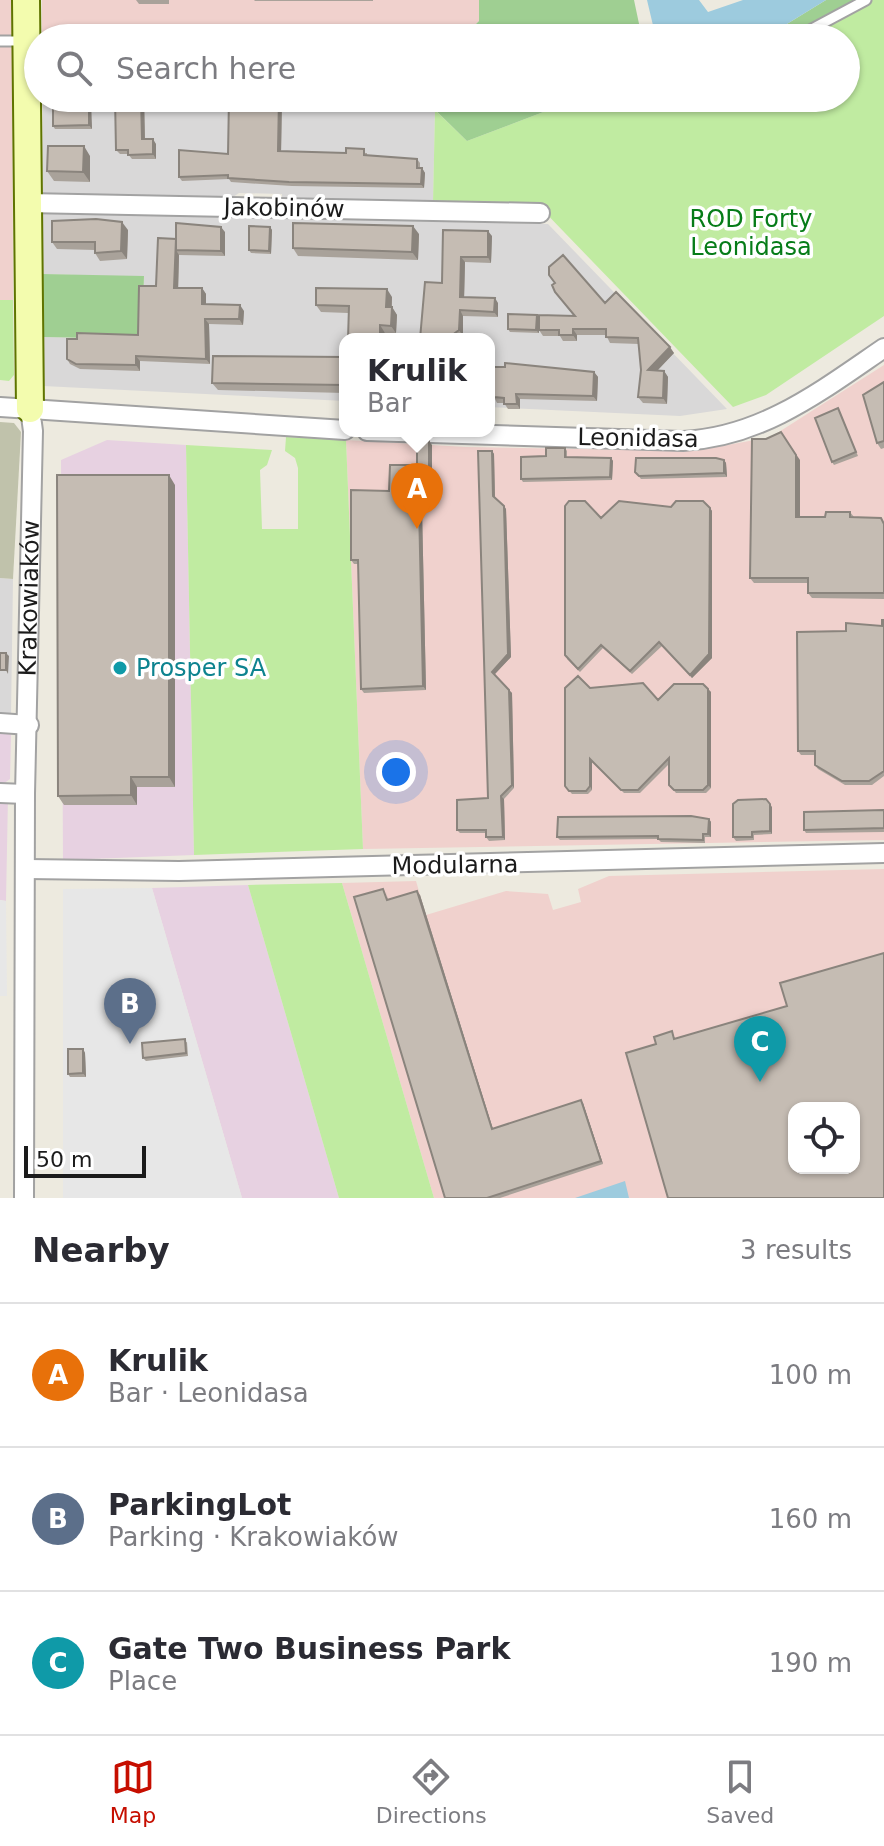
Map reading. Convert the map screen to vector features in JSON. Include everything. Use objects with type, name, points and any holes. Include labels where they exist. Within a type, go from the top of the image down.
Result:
[{"type":"street","name":"Krakowiaków","points":[[24,1198],[25,794],[29,725],[33,447],[27,203],[13,41],[26,0]]},
{"type":"street","name":"Jakobinów","points":[[27,203],[540,213]]},
{"type":"street","name":"Leonidasa","points":[[495,435],[683,441],[714,438],[744,431],[785,413],[884,348]]},
{"type":"street","points":[[0,407],[339,430]]},
{"type":"street","points":[[0,723],[29,725]]},
{"type":"street","points":[[0,793],[25,794]]},
{"type":"street","name":"Modularna","points":[[27,869],[179,871],[884,853]]},
{"type":"lane","points":[[821,24],[866,0]]},
{"type":"shaded area","points":[[0,0],[12,0],[13,300],[0,300]]},
{"type":"shaded area","points":[[42,0],[479,0],[479,21],[476,24],[42,24]]},
{"type":"shaded area","points":[[43,112],[435,112],[433,202],[282,198],[282,194],[239,193],[233,197],[42,193]]},
{"type":"shaded area","points":[[42,213],[548,224],[727,409],[680,416],[495,407],[495,333],[339,333],[339,401],[43,386],[44,337],[142,339],[144,277],[42,274]]},
{"type":"shaded area","points":[[884,365],[884,840],[363,849],[346,440],[466,447],[695,451],[771,437]]},
{"type":"shaded area","points":[[0,422],[14,423],[21,432],[13,579],[0,578]]},
{"type":"shaded area","name":"Prosper SA","points":[[107,440],[186,445],[194,855],[63,860],[61,460]]},
{"type":"shaded area","points":[[0,578],[13,579],[11,715],[0,718]]},
{"type":"shaded area","points":[[0,729],[11,735],[10,779],[3,784],[0,784]]},
{"type":"shaded area","points":[[0,795],[8,796],[6,901],[0,900]]},
{"type":"shaded area","points":[[884,869],[884,1198],[434,1198],[342,883],[416,881],[426,915],[506,891],[548,894],[553,910],[581,902],[578,889],[609,876]]},
{"type":"shaded area","points":[[248,885],[339,1198],[242,1198],[152,888]]},
{"type":"shaded area","points":[[152,888],[242,1198],[63,1198],[63,889]]},
{"type":"shaded area","points":[[0,900],[6,901],[7,996],[0,996]]},
{"type":"green space","points":[[479,0],[634,0],[639,24],[476,24],[479,21]]},
{"type":"green space","points":[[826,0],[856,0],[812,24],[787,24]]},
{"type":"green space","name":"ROD Forty Leonidasa","points":[[856,0],[884,0],[884,316],[766,395],[733,407],[537,204],[433,202],[435,112],[467,141],[543,112],[860,112],[860,24],[812,24]]},
{"type":"green space","points":[[437,112],[543,112],[467,141]]},
{"type":"green space","points":[[42,274],[144,276],[142,339],[44,337]]},
{"type":"green space","points":[[0,300],[13,300],[14,375],[9,381],[0,380]]},
{"type":"green space","points":[[286,437],[346,440],[363,849],[194,855],[186,445],[272,450],[267,465],[260,470],[262,529],[298,529],[298,468],[295,458],[285,451]]},
{"type":"green space","points":[[342,883],[434,1198],[339,1198],[248,885]]},
{"type":"water","points":[[647,0],[699,0],[708,12],[743,0],[826,0],[787,24],[653,24]]},
{"type":"water","points":[[625,1181],[629,1198],[575,1198]]},
{"type":"building","points":[[53,112],[89,112],[89,125],[53,126]]},
{"type":"building","points":[[115,112],[141,112],[142,139],[153,139],[153,154],[128,155],[128,150],[116,150]]},
{"type":"building","points":[[229,112],[279,112],[278,151],[346,153],[346,148],[364,149],[364,155],[417,159],[417,168],[422,168],[421,184],[289,182],[228,178],[228,175],[179,177],[179,150],[228,154]]},
{"type":"building","points":[[48,146],[84,146],[83,172],[47,171]]},
{"type":"building","points":[[96,219],[122,222],[121,251],[95,253],[95,242],[52,242],[52,221]]},
{"type":"building","points":[[176,223],[221,227],[221,251],[176,250]]},
{"type":"building","points":[[293,223],[413,226],[412,252],[293,248]]},
{"type":"building","points":[[249,226],[270,227],[269,251],[249,250]]},
{"type":"building","points":[[443,230],[488,231],[488,257],[461,257],[460,297],[495,298],[494,312],[460,310],[459,330],[455,333],[421,333],[425,282],[442,283]]},
{"type":"building","points":[[158,238],[176,239],[174,288],[202,288],[202,304],[240,305],[239,319],[205,319],[206,359],[136,356],[136,365],[76,364],[67,359],[67,339],[77,339],[77,333],[138,335],[139,286],[156,286]]},
{"type":"building","points":[[563,255],[605,303],[616,292],[670,347],[648,370],[664,371],[663,398],[638,397],[641,370],[638,338],[606,337],[606,329],[573,329],[573,335],[559,335],[559,330],[539,330],[539,315],[575,316],[555,292],[552,285],[555,283],[549,275],[549,267]]},
{"type":"building","points":[[316,288],[387,289],[386,307],[392,307],[391,326],[380,325],[380,333],[348,333],[349,306],[316,305]]},
{"type":"building","points":[[508,314],[537,315],[536,330],[508,329]]},
{"type":"building","points":[[213,356],[339,357],[339,385],[212,383]]},
{"type":"building","points":[[505,363],[594,372],[593,396],[516,394],[517,404],[504,404],[504,398],[495,397],[495,367],[505,367]]},
{"type":"building","points":[[884,382],[884,441],[877,443],[863,395]]},
{"type":"building","points":[[838,408],[856,452],[832,462],[815,418]]},
{"type":"building","points":[[781,432],[796,455],[796,517],[825,517],[826,512],[850,512],[850,517],[881,518],[884,524],[884,593],[808,593],[808,578],[750,578],[752,439],[766,439]]},
{"type":"building","points":[[417,441],[429,441],[429,506],[419,506],[423,686],[361,689],[358,560],[351,560],[351,490],[389,491],[390,465],[417,465]]},
{"type":"building","points":[[546,448],[565,448],[565,457],[611,458],[610,477],[521,479],[521,457],[546,456]]},
{"type":"building","points":[[478,451],[492,451],[493,496],[504,506],[508,654],[492,672],[509,690],[512,785],[501,796],[503,837],[486,837],[486,830],[457,830],[457,800],[488,798]]},
{"type":"building","points":[[636,458],[716,458],[724,460],[724,473],[639,476],[635,472]]},
{"type":"building","name":"Prosper SA","points":[[57,475],[169,475],[169,777],[131,777],[131,795],[58,796]]},
{"type":"building","points":[[569,501],[585,501],[601,518],[619,501],[671,507],[676,501],[703,501],[710,508],[709,654],[690,675],[659,642],[630,671],[601,645],[578,669],[565,655],[565,506]]},
{"type":"building","points":[[882,620],[884,771],[869,781],[842,781],[815,765],[815,751],[798,751],[797,632],[846,631],[846,623],[882,626]]},
{"type":"building","points":[[0,653],[6,653],[6,670],[0,670]]},
{"type":"building","points":[[578,676],[590,688],[643,683],[658,700],[674,684],[703,684],[708,689],[708,785],[703,790],[674,790],[669,785],[669,758],[638,790],[621,790],[590,759],[590,786],[586,791],[569,791],[565,786],[565,688]]},
{"type":"building","points":[[766,799],[770,804],[770,831],[752,832],[752,837],[733,837],[733,804],[738,800]]},
{"type":"building","points":[[884,810],[884,828],[804,830],[804,812]]},
{"type":"building","points":[[691,816],[709,819],[708,834],[703,834],[703,840],[658,839],[658,836],[557,837],[558,817]]},
{"type":"building","points":[[383,889],[387,900],[417,891],[492,1129],[581,1100],[601,1161],[487,1198],[445,1198],[354,897]]},
{"type":"building","points":[[884,953],[884,1198],[668,1198],[626,1053],[656,1044],[654,1037],[672,1031],[674,1039],[787,1006],[780,983]]},
{"type":"building","points":[[185,1039],[186,1053],[143,1058],[142,1043]]},
{"type":"building","points":[[68,1049],[83,1049],[83,1073],[68,1074]]},
{"type":"place","name":"Krulik","points":[[417,529]]},
{"type":"place","name":"Prosper SA","points":[[120,668]]},
{"type":"place","name":"ParkingLot","points":[[130,1044]]},
{"type":"place","name":"Gate Two Business Park","points":[[760,1082]]}]
